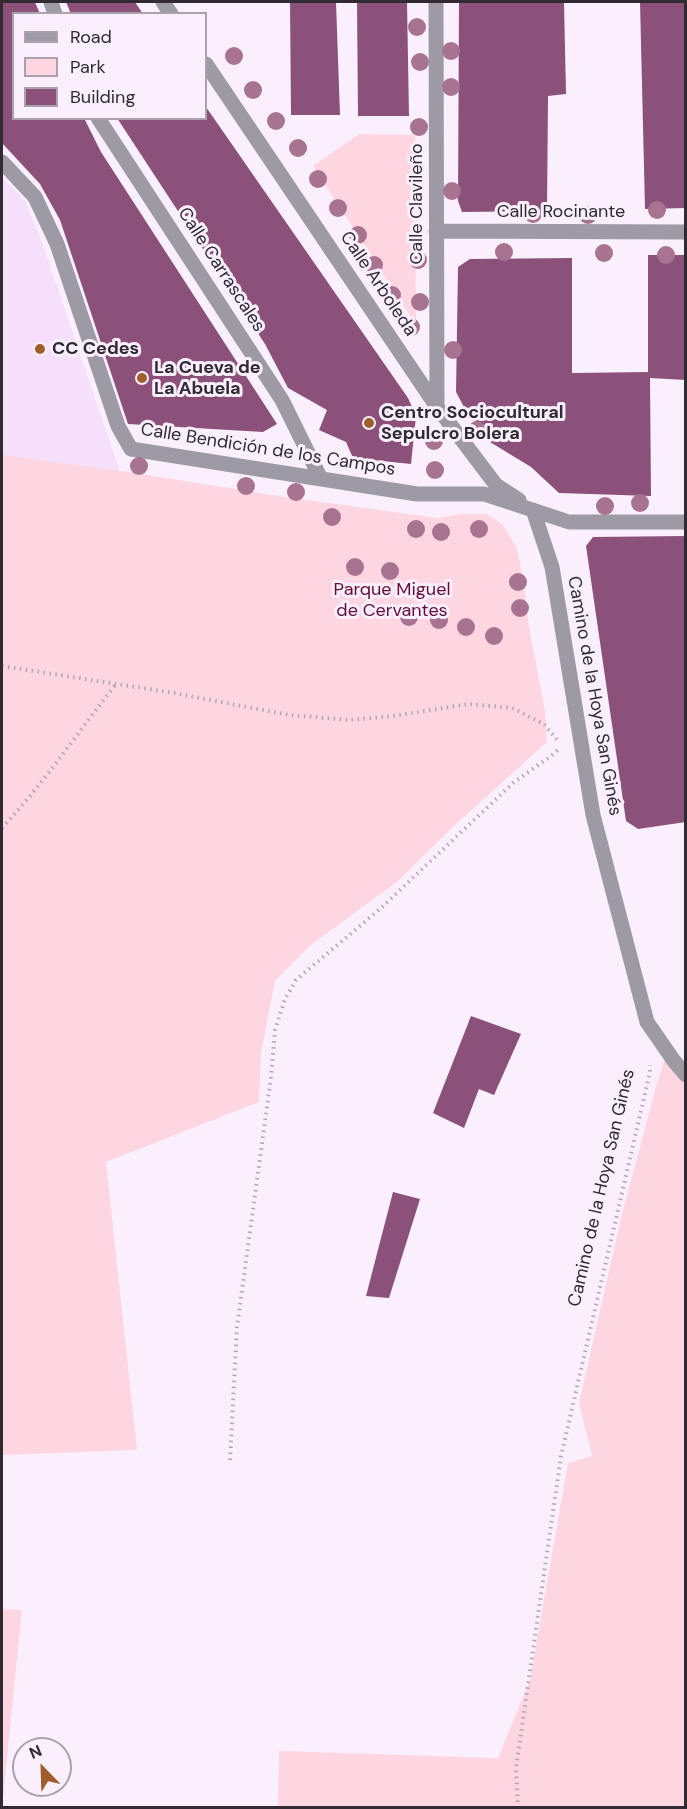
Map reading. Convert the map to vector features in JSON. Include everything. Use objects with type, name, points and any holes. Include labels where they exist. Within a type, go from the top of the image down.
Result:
[{"type":"street","name":"Calle Clavileño","points":[[436,2],[437,406]]},
{"type":"street","name":"Calle Arboleda","points":[[207,65],[437,406],[496,485],[534,510]]},
{"type":"street","name":"Calle Carrascales","points":[[99,120],[282,400],[321,479]]},
{"type":"street","name":"Calle Bendición de los Campos","points":[[2,162],[35,197],[57,244],[118,426],[131,449],[417,494],[484,494],[534,510]]},
{"type":"street","name":"Calle Rocinante","points":[[436,231],[686,232]]},
{"type":"street","points":[[534,510],[569,522],[686,522]]},
{"type":"street","name":"Camino de la Hoya San Ginés","points":[[534,510],[552,567],[593,815],[647,1022],[674,1061],[686,1074]]},
{"type":"path","points":[[2,666],[289,715],[349,720],[393,716],[469,704],[512,708],[544,724],[562,745],[551,756],[513,783],[380,909],[296,980],[285,999],[276,1030],[237,1327],[230,1460]]},
{"type":"path","points":[[2,828],[25,803],[116,684]]},
{"type":"path","name":"Camino de la Hoya San Ginés","points":[[518,1808],[516,1768],[561,1456],[650,1071],[649,1062]]},
{"type":"shaded area","name":"CC Cedes","points":[[2,177],[25,201],[42,242],[120,472],[2,456]]},
{"type":"green space","points":[[359,134],[415,135],[416,325],[313,166]]},
{"type":"green space","name":"Parque Miguel de Cervantes","points":[[2,455],[438,518],[461,514],[487,514],[502,524],[517,548],[545,710],[547,742],[456,824],[398,881],[311,945],[275,981],[261,1053],[259,1102],[106,1162],[137,1450],[2,1455]]},
{"type":"green space","points":[[665,1058],[686,1079],[685,1807],[278,1808],[279,1751],[498,1758],[530,1680],[568,1463],[592,1456],[579,1403],[622,1214]]},
{"type":"green space","points":[[2,1609],[22,1610],[2,1808]]},
{"type":"building","points":[[2,2],[35,2],[39,12],[12,12],[12,120],[85,120],[101,152],[277,424],[263,432],[128,424],[60,220],[40,184],[2,143]]},
{"type":"building","points":[[66,2],[135,2],[142,12],[70,12]]},
{"type":"building","points":[[290,2],[336,2],[340,115],[291,115]]},
{"type":"building","points":[[357,2],[407,2],[409,116],[358,116]]},
{"type":"building","points":[[459,2],[564,2],[566,94],[548,96],[547,211],[462,212],[458,201]]},
{"type":"building","points":[[640,2],[686,2],[686,208],[645,209]]},
{"type":"building","points":[[207,108],[408,398],[416,416],[411,464],[353,458],[346,442],[319,430],[327,410],[288,388],[265,344],[118,120],[207,120]]},
{"type":"building","points":[[648,255],[686,255],[686,380],[650,378],[651,496],[559,493],[531,467],[490,442],[464,407],[456,392],[458,267],[470,259],[572,258],[572,373],[648,372]]},
{"type":"building","points":[[686,536],[686,822],[638,829],[626,821],[586,546],[593,537]]},
{"type":"building","points":[[471,1016],[521,1034],[494,1095],[479,1089],[464,1128],[433,1113]]},
{"type":"building","points":[[393,1192],[420,1199],[389,1298],[366,1296]]},
{"type":"place","name":"CC Cedes","points":[[40,349]]},
{"type":"place","name":"La Cueva de La Abuela","points":[[142,378]]},
{"type":"place","name":"Centro Sociocultural Sepulcro Bolera","points":[[369,423]]}]
